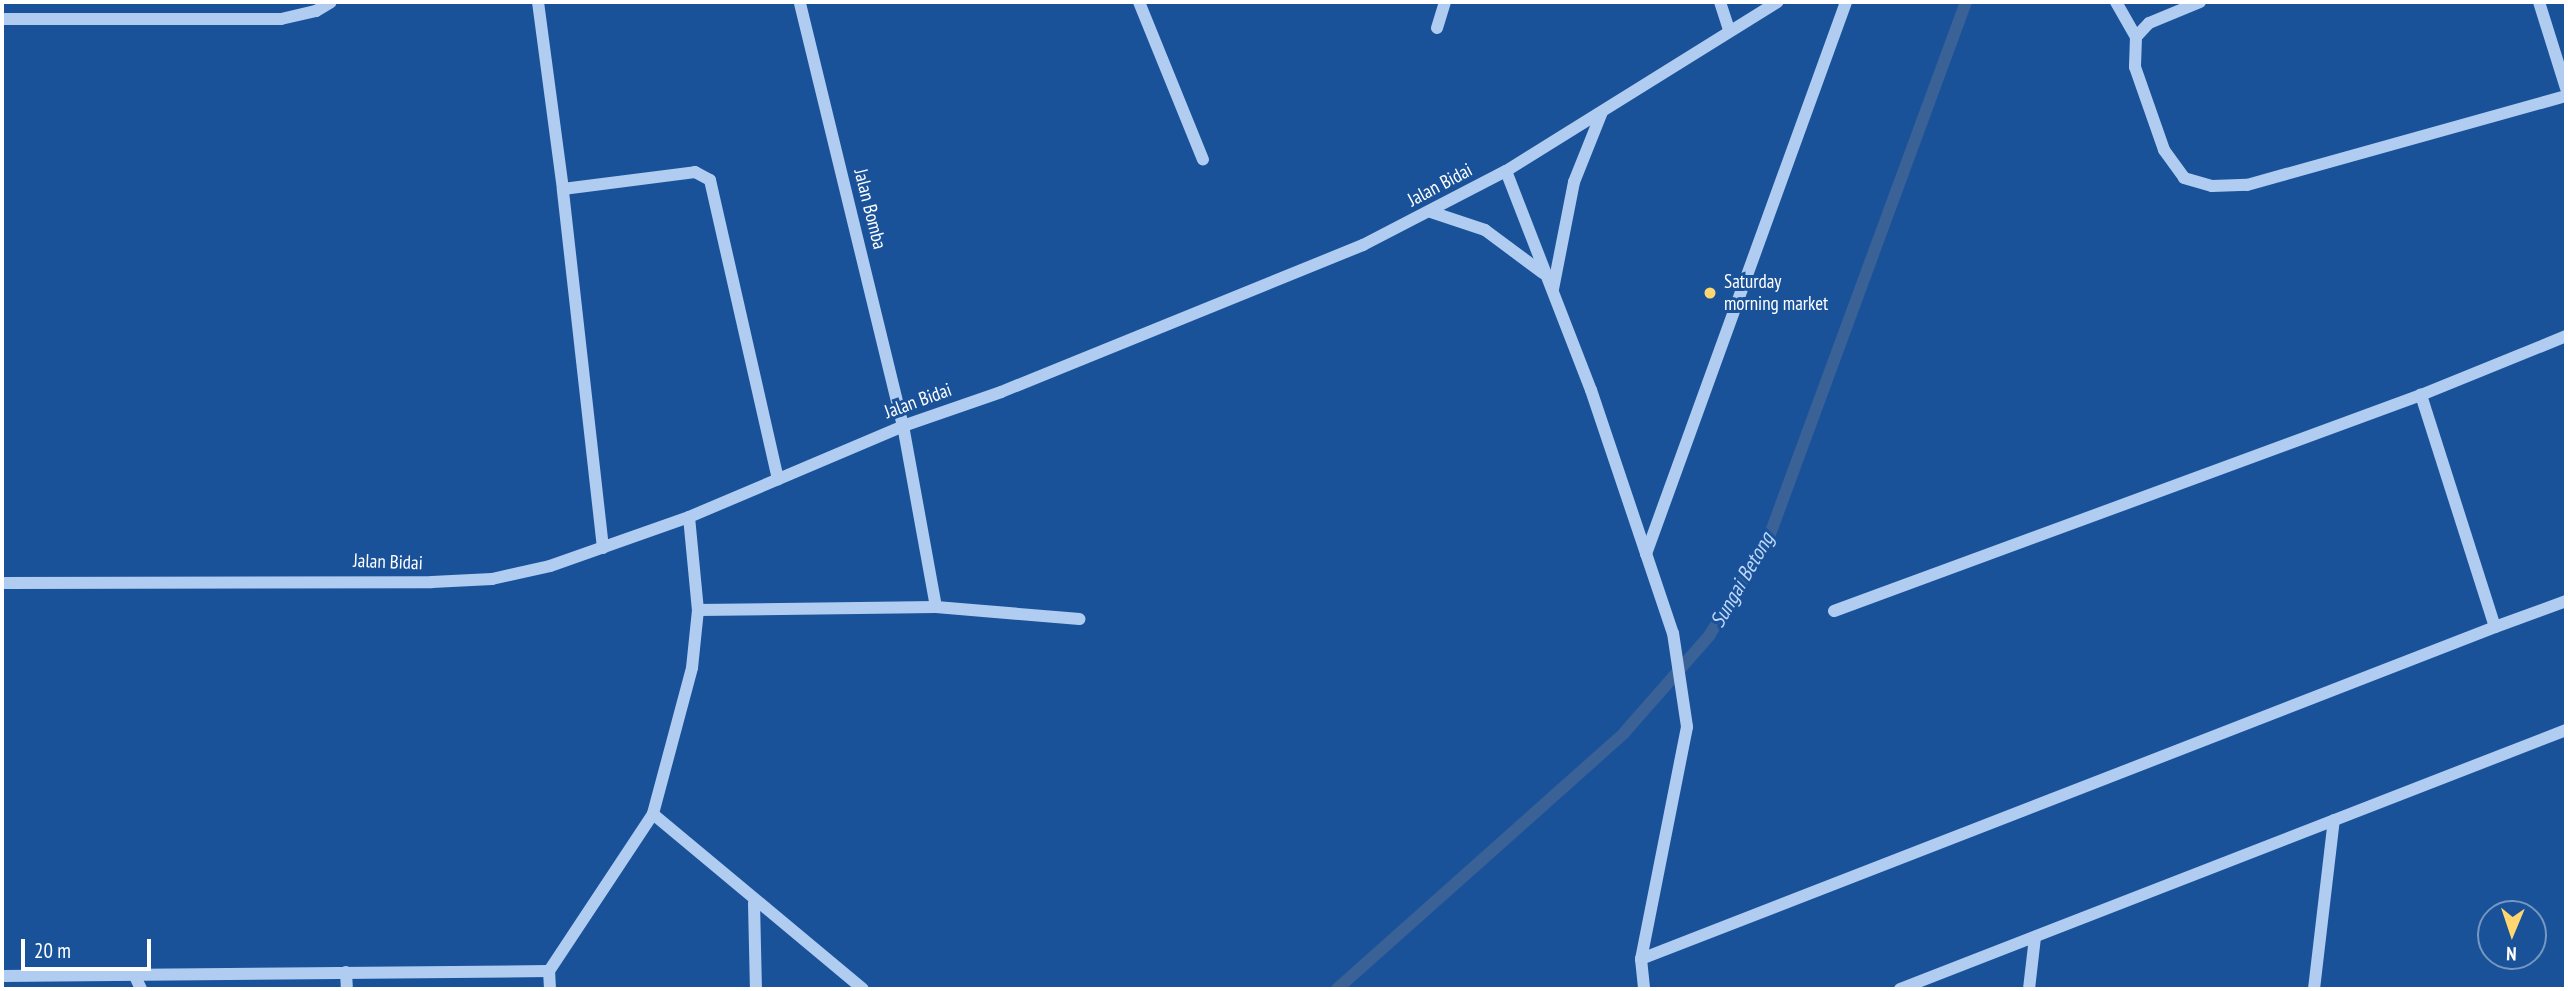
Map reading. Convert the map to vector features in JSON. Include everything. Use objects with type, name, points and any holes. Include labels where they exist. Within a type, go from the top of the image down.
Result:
[{"type":"street","points":[[2,19],[281,19],[316,11],[331,2]]},
{"type":"street","points":[[538,2],[563,190],[603,548]]},
{"type":"street","name":"Jalan Bomba","points":[[800,2],[903,426],[936,607]]},
{"type":"street","points":[[1139,2],[1203,160]]},
{"type":"street","points":[[1437,28],[1444,2]]},
{"type":"street","points":[[1720,2],[1729,29]]},
{"type":"street","name":"Jalan Bidai","points":[[2,583],[492,579],[603,548],[689,517],[903,426],[1224,303],[1363,245],[1506,171],[1729,29],[1778,2]]},
{"type":"street","points":[[1646,554],[1846,2]]},
{"type":"street","points":[[2116,2],[2136,37],[2136,67],[2164,150],[2184,178],[2212,186],[2247,185],[2566,96]]},
{"type":"street","points":[[2136,37],[2158,17],[2200,2]]},
{"type":"street","points":[[2539,2],[2566,88]]},
{"type":"street","points":[[1553,293],[1574,182],[1602,112]]},
{"type":"street","points":[[1506,171],[1553,293],[1673,633],[1687,727],[1641,960],[1644,989]]},
{"type":"street","points":[[563,190],[695,172],[709,180],[778,479]]},
{"type":"street","points":[[1431,212],[1485,230],[1546,275]]},
{"type":"street","points":[[1834,611],[2421,395],[2566,336]]},
{"type":"street","points":[[2421,395],[2495,627]]},
{"type":"street","points":[[550,989],[549,971],[653,814],[692,668],[698,610],[689,517]]},
{"type":"street","points":[[1641,960],[2566,601]]},
{"type":"street","points":[[698,610],[936,607],[1080,619]]},
{"type":"street","points":[[1900,989],[2566,730]]},
{"type":"street","points":[[653,814],[754,903],[863,989]]},
{"type":"street","points":[[2314,989],[2334,820]]},
{"type":"street","points":[[754,903],[756,989]]},
{"type":"street","points":[[2029,989],[2035,937]]},
{"type":"street","points":[[2,976],[549,971]]},
{"type":"street","points":[[346,972],[347,989]]},
{"type":"street","points":[[134,974],[141,989]]},
{"type":"waterway","name":"Sungai Betong","points":[[1337,989],[1624,733],[1709,636],[1769,537],[1966,2]]},
{"type":"place","name":"Saturday morning market","points":[[1710,293]]}]
